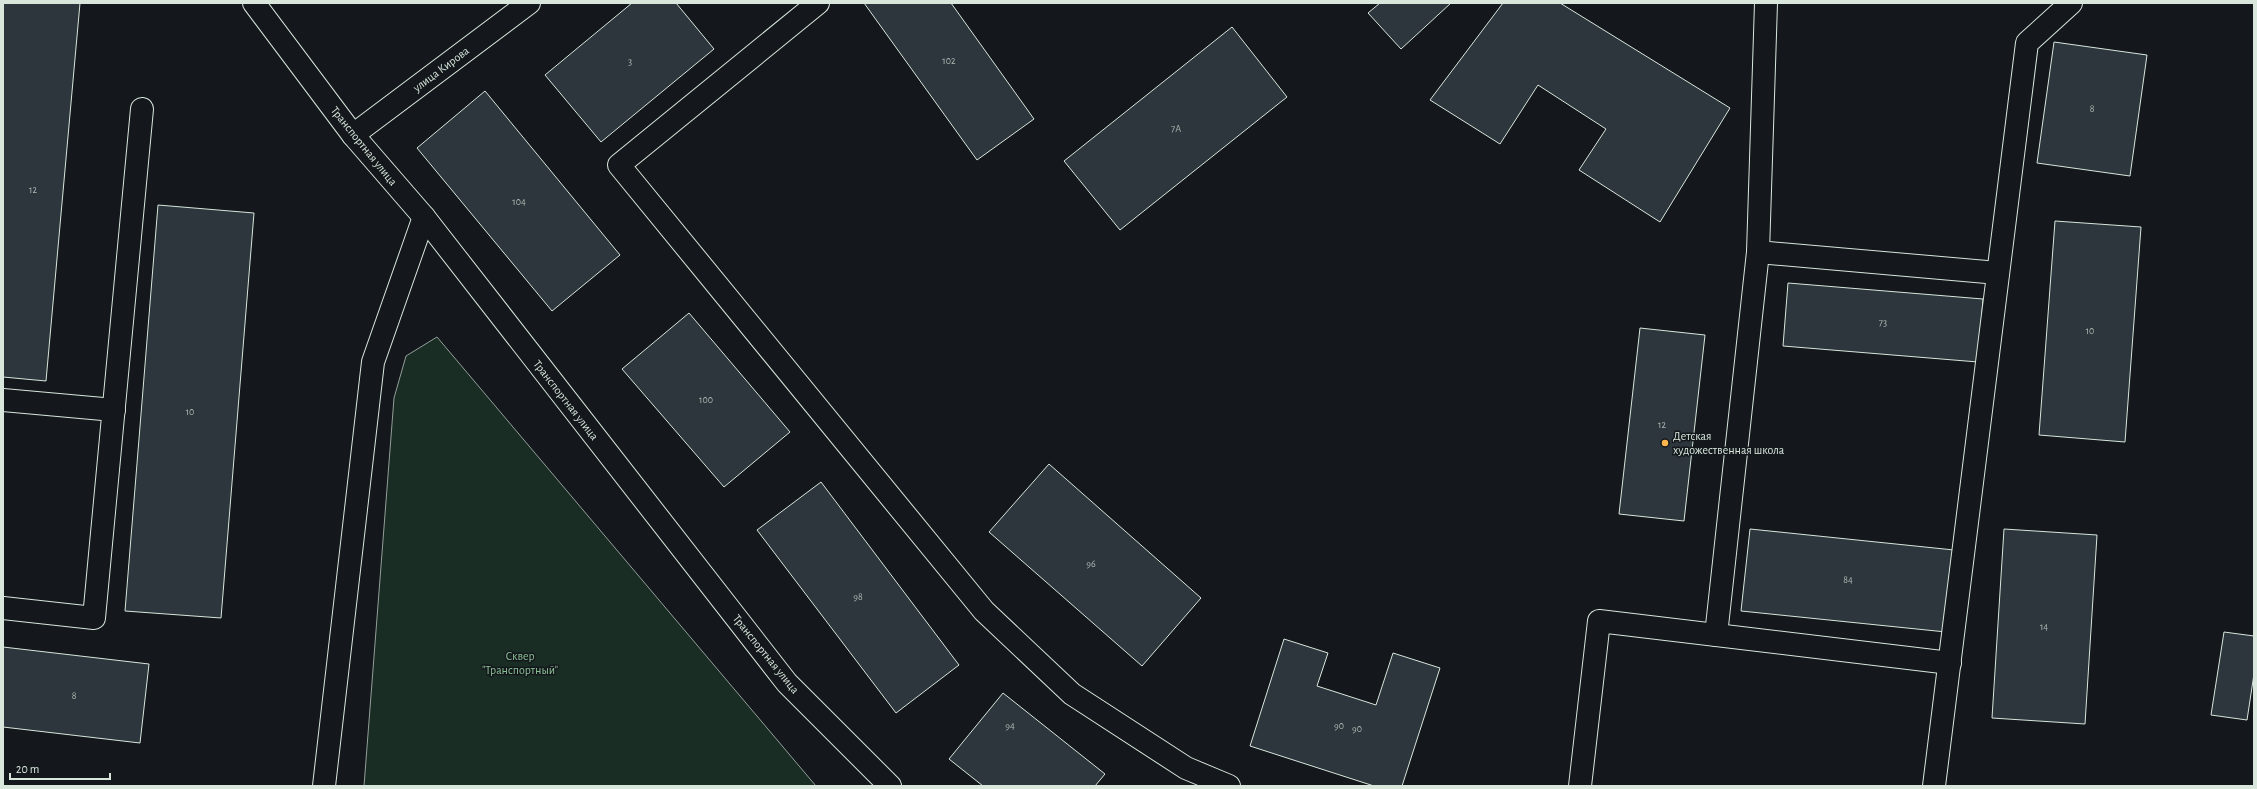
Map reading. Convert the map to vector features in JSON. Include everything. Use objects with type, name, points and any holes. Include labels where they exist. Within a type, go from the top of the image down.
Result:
[{"type":"street","name":"Транспортная улица","points":[[254,3],[353,135],[424,217],[787,683],[890,786]]},
{"type":"street","name":"улица Кирова","points":[[353,135],[529,3]]},
{"type":"street","points":[[818,3],[619,165],[984,612],[1072,694],[1186,768],[1229,786]]},
{"type":"street","points":[[1716,634],[1758,252],[1766,3]]},
{"type":"street","points":[[1934,786],[2027,43],[2071,3]]},
{"type":"street","points":[[3,608],[94,618],[142,109]]},
{"type":"street","points":[[324,786],[373,362],[424,217]]},
{"type":"street","points":[[1758,252],[1998,273]]},
{"type":"street","points":[[3,400],[114,410]]},
{"type":"street","points":[[1580,786],[1599,621],[1950,662]]},
{"type":"green space","name":"Сквер \"Транспортный\"","points":[[437,337],[816,786],[364,786],[394,398],[406,356]]},
{"type":"building","points":[[3,3],[80,3],[46,381],[3,377]]},
{"type":"building","points":[[632,3],[676,3],[714,49],[601,142],[545,75]]},
{"type":"building","points":[[864,3],[951,3],[1034,119],[977,160]]},
{"type":"building","points":[[1380,3],[1451,3],[1401,49],[1368,13]]},
{"type":"building","points":[[1503,3],[1560,3],[1730,108],[1660,222],[1579,170],[1606,129],[1538,85],[1500,144],[1430,100]]},
{"type":"building","points":[[1232,27],[1287,97],[1120,230],[1064,161]]},
{"type":"building","points":[[2054,42],[2147,55],[2130,176],[2037,163]]},
{"type":"building","points":[[485,91],[620,255],[552,311],[417,148]]},
{"type":"building","points":[[158,205],[254,213],[221,618],[125,611]]},
{"type":"building","points":[[2055,221],[2141,227],[2125,442],[2039,435]]},
{"type":"building","points":[[1788,283],[1983,299],[1978,362],[1783,346]]},
{"type":"building","points":[[689,313],[790,432],[724,487],[622,369]]},
{"type":"building","points":[[1640,328],[1705,335],[1684,521],[1619,514]]},
{"type":"building","points":[[1049,464],[1201,598],[1142,666],[989,532]]},
{"type":"building","points":[[821,482],[959,665],[896,713],[757,530]]},
{"type":"building","points":[[1750,529],[1954,550],[1946,632],[1741,611]]},
{"type":"building","points":[[2004,529],[2097,535],[2085,724],[1992,718]]},
{"type":"building","points":[[2224,632],[2254,636],[2254,674],[2247,720],[2211,715]]},
{"type":"building","points":[[1284,639],[1328,653],[1317,686],[1376,705],[1393,653],[1440,668],[1402,786],[1374,786],[1250,746]]},
{"type":"building","points":[[3,647],[149,664],[140,743],[3,727]]},
{"type":"building","points":[[1003,693],[1105,774],[1095,786],[983,786],[949,759]]},
{"type":"place","name":"Детская художественная школа","points":[[1665,443]]}]
